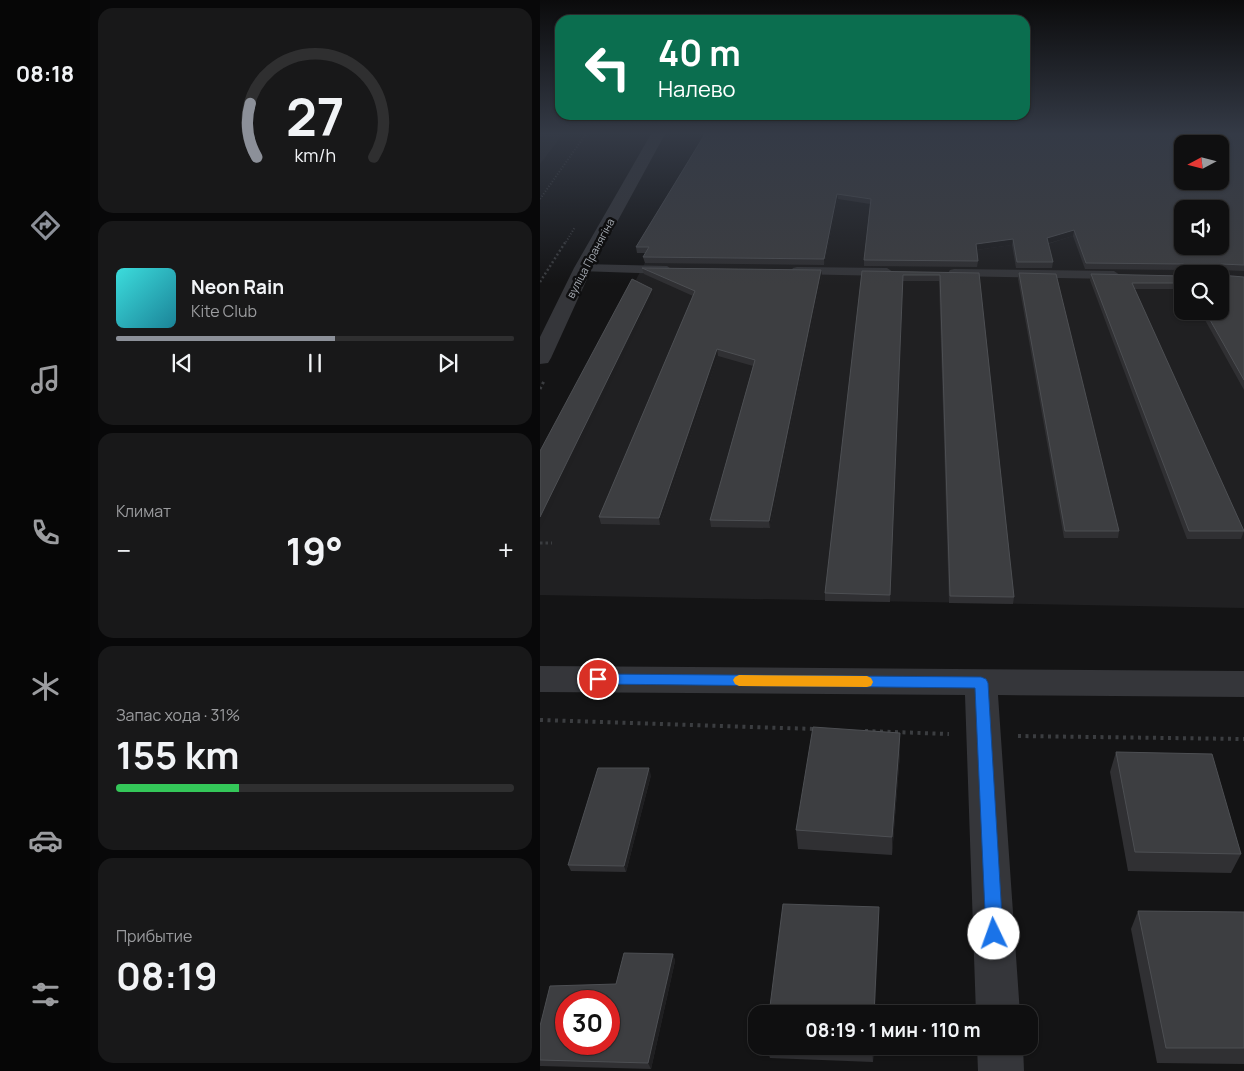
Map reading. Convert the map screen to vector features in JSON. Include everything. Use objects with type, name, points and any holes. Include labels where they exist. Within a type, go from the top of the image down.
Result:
[{"type":"street","name":"вуліца Пранягіна","points":[[540,358],[583,268],[630,184]]},
{"type":"street","points":[[540,679],[1244,684]]},
{"type":"street","points":[[981,683],[998,1005]]},
{"type":"street","points":[[1000,1055],[1001,1071]]},
{"type":"lane","points":[[583,268],[682,270]]},
{"type":"lane","points":[[780,271],[898,272]]},
{"type":"lane","points":[[937,273],[1124,275]]},
{"type":"path","points":[[540,197],[550,184]]},
{"type":"path","points":[[540,543],[552,543]]},
{"type":"path","points":[[540,720],[817,729]]},
{"type":"path","points":[[856,731],[1244,739]]},
{"type":"shaded area","points":[[678,184],[1174,184],[1174,190],[1229,190],[1229,184],[1244,184],[1244,608],[540,595],[540,463],[650,253],[637,253]]},
{"type":"building","points":[[674,184],[1174,184],[1174,190],[1229,190],[1229,184],[1244,184],[1244,265],[1086,263],[1074,230],[1047,238],[1053,262],[1017,262],[1013,239],[976,244],[978,261],[864,260],[871,199],[837,194],[824,259],[643,257],[649,247],[636,247]]},
{"type":"building","points":[[642,268],[821,270],[769,521],[710,520],[755,360],[717,349],[659,518],[599,517],[695,291]]},
{"type":"building","points":[[862,271],[979,273],[1014,597],[950,596],[940,275],[903,275],[890,595],[825,593]]},
{"type":"building","points":[[1019,273],[1056,274],[1119,531],[1065,531]]},
{"type":"building","points":[[1091,274],[1174,276],[1174,283],[1132,283],[1244,531],[1189,531]]},
{"type":"building","points":[[1229,276],[1244,277],[1244,380],[1210,320],[1229,320]]},
{"type":"building","points":[[632,279],[652,289],[540,517],[540,451]]},
{"type":"building","points":[[813,727],[900,733],[892,837],[796,830]]},
{"type":"building","points":[[1116,752],[1212,754],[1241,854],[1135,852]]},
{"type":"building","points":[[598,768],[649,768],[624,866],[568,865]]},
{"type":"building","points":[[783,904],[879,907],[874,1005],[770,1005]]},
{"type":"building","points":[[1138,911],[1244,912],[1244,1048],[1166,1048]]},
{"type":"building","points":[[624,953],[673,954],[648,1063],[540,1060],[540,1026],[550,986],[616,984]]},
{"type":"slow traffic","points":[[739,680],[867,682]]},
{"type":"route","points":[[598,679],[981,683],[994,934]]}]
